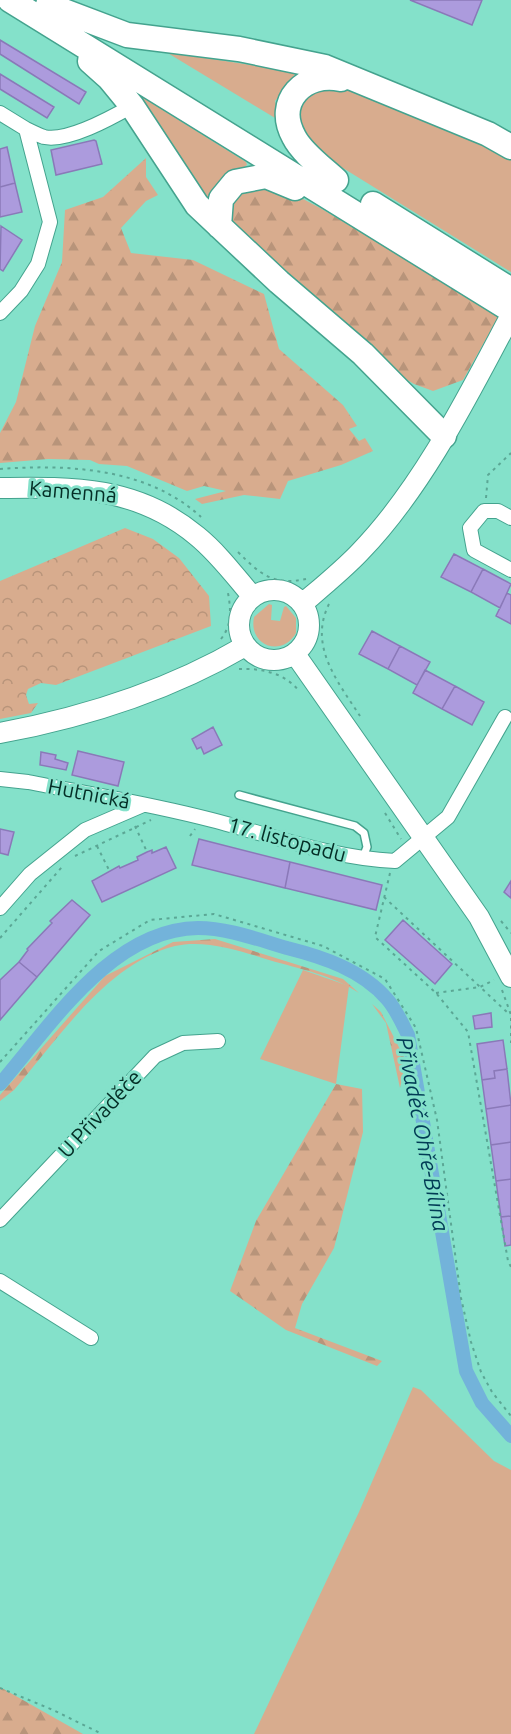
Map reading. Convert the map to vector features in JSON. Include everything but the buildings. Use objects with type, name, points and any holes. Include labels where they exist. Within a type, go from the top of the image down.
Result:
[{"type":"highway","points":[[10,0],[127,35],[295,59],[325,67],[488,134],[511,147]]},
{"type":"highway","points":[[42,8],[109,78],[132,106],[197,205],[363,354],[444,435]]},
{"type":"highway","points":[[42,8],[336,180],[480,281],[511,310]]},
{"type":"highway","points":[[42,8],[355,212],[480,281],[511,290]]},
{"type":"highway","points":[[336,180],[294,137],[290,105],[294,94],[313,79],[330,76],[361,83]]},
{"type":"highway","points":[[219,226],[221,199],[235,182],[266,176],[355,212]]},
{"type":"street","points":[[0,113],[26,129],[45,137],[62,136],[97,124],[132,106]]},
{"type":"street","points":[[0,313],[21,291],[38,264],[50,222],[26,129]]},
{"type":"street","points":[[302,604],[361,551],[414,482],[444,435],[511,315]]},
{"type":"street","name":"Kamenná","points":[[0,488],[80,488],[112,493],[142,502],[170,516],[198,536],[253,597]]},
{"type":"street","points":[[511,518],[498,511],[484,511],[470,528],[474,550],[511,570]]},
{"type":"street","points":[[274,590],[285,592],[302,604],[309,625],[303,646],[295,654],[274,661],[253,654],[245,646],[239,625],[240,614],[253,597],[274,590]]},
{"type":"street","points":[[0,733],[95,711],[207,668],[245,646]]},
{"type":"street","points":[[295,654],[479,917],[506,952],[504,978]]},
{"type":"street","points":[[395,861],[448,817],[505,717]]},
{"type":"street","name":"Hutnická","points":[[0,779],[143,805]]},
{"type":"street","name":"Hutnická","points":[[0,908],[30,874],[84,830],[143,805]]},
{"type":"street","name":"17. listopadu","points":[[143,805],[211,820],[317,851],[362,860],[395,861]]},
{"type":"street","name":"U Přivaděče","points":[[0,1220],[156,1056],[183,1043],[218,1041]]},
{"type":"street","points":[[0,1281],[91,1338]]},
{"type":"lane","points":[[239,795],[355,826],[364,833],[367,847],[362,860]]},
{"type":"path","points":[[498,511],[486,497],[488,475],[511,453]]},
{"type":"path","points":[[227,588],[230,605],[228,628],[217,645],[232,670],[253,669],[276,674],[294,685],[301,693]]},
{"type":"path","points":[[383,810],[409,850]]},
{"type":"path","points":[[0,938],[53,875],[74,857],[135,826],[155,819]]},
{"type":"path","points":[[135,826],[147,852]]},
{"type":"path","points":[[184,826],[194,829]]},
{"type":"path","points":[[97,845],[109,870]]},
{"type":"path","points":[[395,861],[375,937],[436,993],[468,1032],[511,1267]]},
{"type":"path","points":[[384,897],[511,1017],[511,1043]]},
{"type":"path","points":[[0,1062],[99,951],[150,920],[214,914],[323,946],[385,979],[416,1028],[437,1120],[461,1298],[471,1342],[481,1372],[492,1392],[511,1416]]},
{"type":"path","points":[[436,993],[480,987],[504,978]]},
{"type":"path","points":[[0,1689],[53,1710],[102,1734]]},
{"type":"green space","points":[[166,52],[291,71],[295,74],[293,78],[275,101],[280,121]]},
{"type":"green space","points":[[333,83],[499,149],[511,160],[511,272],[330,160],[309,140],[301,122],[299,101]]},
{"type":"green space","points":[[142,97],[246,162],[247,165],[230,176],[208,202],[139,100]]},
{"type":"green space","points":[[146,158],[146,177],[158,195],[146,201],[121,228],[131,253],[193,260],[264,294],[279,349],[343,405],[357,426],[349,429],[359,441],[365,438],[373,451],[341,465],[288,481],[280,499],[244,495],[202,504],[195,499],[226,491],[204,486],[187,491],[127,466],[99,464],[90,460],[48,459],[0,463],[0,433],[16,402],[35,326],[62,262],[65,210],[103,197]]},
{"type":"green space","points":[[250,184],[288,191],[322,209],[499,316],[463,380],[433,391],[414,384],[387,368],[232,227],[230,214],[233,202],[239,193]]},
{"type":"green space","points":[[125,528],[153,539],[179,558],[209,596],[211,626],[56,685],[41,683],[28,689],[26,695],[29,704],[38,703],[31,713],[0,719],[0,581]]},
{"type":"green space","points":[[269,604],[272,605],[271,620],[280,621],[286,606],[296,618],[296,633],[290,641],[275,647],[261,641],[254,627],[254,617]]},
{"type":"green space","points":[[215,939],[343,979],[359,993],[327,977],[235,950],[198,944],[175,946],[150,955],[127,968],[106,986],[66,1027],[14,1090],[0,1101],[0,1095],[105,976],[173,942]]},
{"type":"green space","points":[[303,970],[349,986],[336,1084],[260,1059]]},
{"type":"green space","points":[[372,1004],[381,1012],[406,1061],[400,1088],[386,1023]]},
{"type":"green space","points":[[336,1084],[362,1089],[363,1132],[334,1248],[302,1304],[295,1328],[382,1361],[377,1366],[286,1330],[230,1291],[256,1221]]},
{"type":"green space","points":[[413,1387],[421,1390],[494,1461],[511,1470],[511,1734],[254,1734],[359,1512]]},
{"type":"green space","points":[[0,1687],[83,1734],[0,1734]]},
{"type":"waterway","name":"Přivaděč Ohře-Bílina","points":[[0,1084],[62,1009],[86,984],[111,962],[138,945],[167,933],[198,928],[232,932],[328,960],[366,980],[390,1003],[408,1035],[466,1371],[482,1403],[511,1436]]}]
